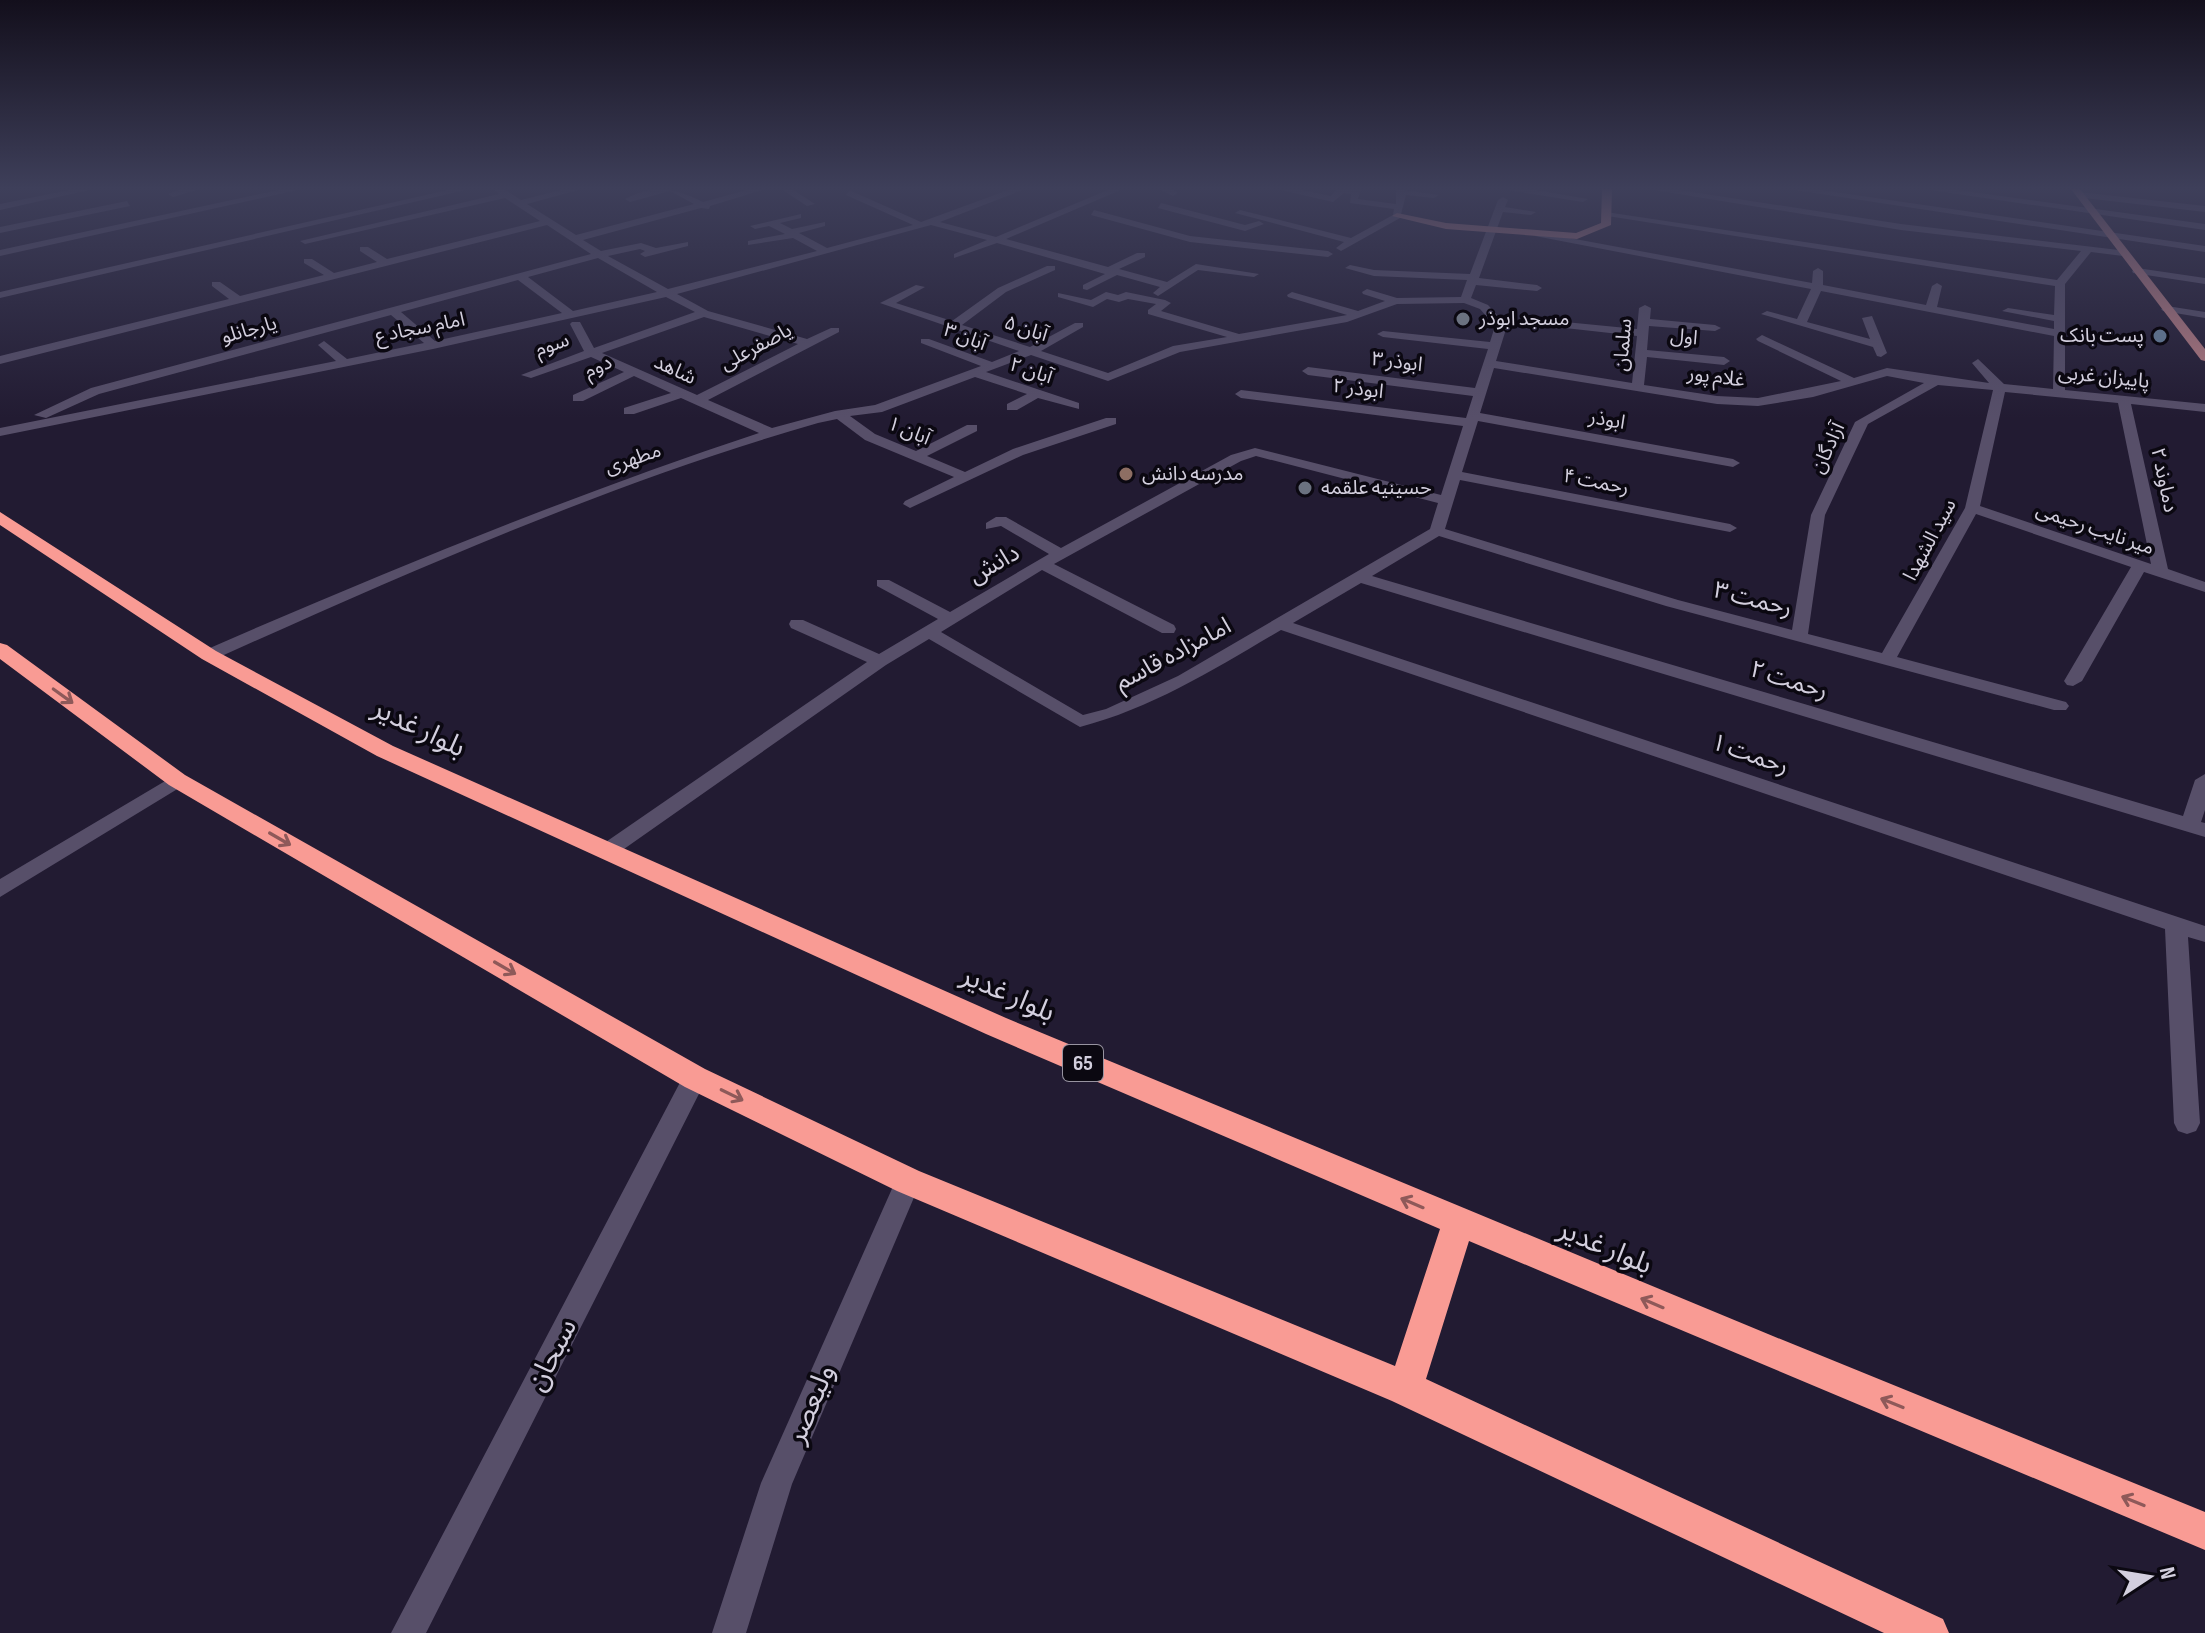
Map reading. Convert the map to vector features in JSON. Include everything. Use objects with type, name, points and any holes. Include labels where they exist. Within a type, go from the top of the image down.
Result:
[{"type":"highway","name":"بلوار غدیر","points":[[0,517],[209,655],[385,751],[996,1026],[1459,1222],[2205,1531]]},
{"type":"highway","points":[[0,649],[177,780],[695,1078],[908,1181],[1405,1388],[1929,1633]]},
{"type":"highway","points":[[1405,1388],[1459,1222]]},
{"type":"main road","points":[[2132,265],[2205,357]]},
{"type":"street","points":[[0,295],[131,265]]},
{"type":"street","points":[[315,265],[332,276]]},
{"type":"street","points":[[0,360],[377,265]]},
{"type":"street","name":"یارجانلو","points":[[2,432],[95,391],[354,326],[393,311],[563,265]]},
{"type":"street","points":[[616,265],[704,313],[807,343]]},
{"type":"street","name":"امام سجاد ع","points":[[2,432],[343,361],[573,319],[772,265]]},
{"type":"street","points":[[1086,265],[1169,286]]},
{"type":"street","points":[[1087,287],[1123,265]]},
{"type":"street","points":[[1350,265],[1346,272],[1473,279],[1537,288]]},
{"type":"street","points":[[1465,300],[1478,265]]},
{"type":"street","points":[[1703,265],[1817,287],[1857,290],[1931,309],[2060,334]]},
{"type":"street","points":[[1940,265],[2060,284]]},
{"type":"street","points":[[2019,265],[2021,278]]},
{"type":"street","points":[[2059,392],[2060,284],[2075,265]]},
{"type":"street","points":[[1149,300],[1196,267],[1254,274]]},
{"type":"street","points":[[954,325],[1002,290],[1051,268]]},
{"type":"street","points":[[1800,324],[1817,287],[1818,271]]},
{"type":"street","points":[[2137,271],[2205,281]]},
{"type":"street","points":[[521,277],[573,319],[590,352]]},
{"type":"street","points":[[216,284],[238,300]]},
{"type":"street","points":[[1931,309],[1937,286]]},
{"type":"street","points":[[251,297],[264,306],[303,295],[290,287]]},
{"type":"street","name":"آبان ۵","points":[[920,287],[886,303],[1108,377],[1177,349],[1242,337]]},
{"type":"street","points":[[1367,292],[1396,301],[1465,300],[1484,307],[1501,326],[1437,531]]},
{"type":"street","points":[[1062,295],[1093,304],[1106,295],[1119,299],[1126,295],[1165,303],[1152,312],[1242,337],[1359,315],[1396,301]]},
{"type":"street","points":[[1292,295],[1359,315]]},
{"type":"street","points":[[1981,306],[2060,319]]},
{"type":"street","name":"سلمان","points":[[1638,386],[1645,308]]},
{"type":"street","points":[[2167,309],[2205,315]]},
{"type":"street","points":[[393,311],[433,345]]},
{"type":"street","name":"سوم","points":[[527,375],[704,313]]},
{"type":"street","points":[[1767,314],[1878,345]]},
{"type":"street","points":[[1868,318],[1887,372]]},
{"type":"street","name":"مطهری","points":[[209,655],[401,570],[592,494],[853,410],[877,409],[1034,350],[1079,325]]},
{"type":"street","points":[[1565,325],[1715,328]]},
{"type":"street","name":"یاصفرعلی","points":[[696,401],[835,330]]},
{"type":"street","points":[[1383,334],[1495,346]]},
{"type":"street","points":[[1762,339],[1853,382]]},
{"type":"street","name":"آبان ۳","points":[[925,341],[992,366]]},
{"type":"street","points":[[324,345],[343,361]]},
{"type":"street","name":"شاهد","points":[[590,352],[773,434]]},
{"type":"street","name":"اول","points":[[1641,353],[1724,361]]},
{"type":"street","points":[[1978,363],[2000,387]]},
{"type":"street","name":"غلام پور","points":[[1490,364],[1717,400],[1758,402],[1887,372],[1936,381]]},
{"type":"street","name":"ابوذر ۳","points":[[1308,371],[1481,393]]},
{"type":"street","name":"دوم","points":[[578,398],[634,372]]},
{"type":"street","name":"آبان ۲","points":[[976,373],[1074,406]]},
{"type":"street","points":[[1936,381],[2000,387]]},
{"type":"street","name":"آزادگان","points":[[1799,636],[1818,515],[1862,422],[1936,381]]},
{"type":"street","name":"پاییزان غربی","points":[[2000,387],[2205,408]]},
{"type":"street","name":"سید الشهدا","points":[[1887,659],[1972,508],[2000,387]]},
{"type":"street","points":[[629,411],[680,394]]},
{"type":"street","points":[[1012,407],[1037,394]]},
{"type":"street","name":"ابوذر ۲","points":[[1241,394],[1472,420]]},
{"type":"street","name":"دماوند ۲","points":[[2123,398],[2161,572]]},
{"type":"street","name":"آبان ۱","points":[[840,415],[870,437],[965,477]]},
{"type":"street","name":"ابوذر","points":[[1472,420],[1733,463]]},
{"type":"street","points":[[910,504],[1018,452],[1111,421]]},
{"type":"street","points":[[917,456],[972,428]]},
{"type":"street","name":"دانش","points":[[607,851],[928,631],[1042,564],[1236,458],[1255,452],[1446,501]]},
{"type":"street","name":"رحمت ۴","points":[[1455,475],[1730,528]]},
{"type":"street","name":"میر نایب رحیمی","points":[[1972,508],[2205,587]]},
{"type":"street","points":[[991,526],[1001,520],[1061,554]]},
{"type":"street","name":"رحمت ۳","points":[[1437,531],[1672,603],[2060,706]]},
{"type":"street","name":"امامزاده قاسم","points":[[928,631],[1080,721],[1112,713],[1184,680],[1437,531]]},
{"type":"street","points":[[1042,564],[1168,629]]},
{"type":"street","points":[[2073,681],[2140,565]]},
{"type":"street","name":"رحمت ۲","points":[[1359,577],[2197,827]]},
{"type":"street","points":[[883,583],[949,618]]},
{"type":"street","points":[[797,624],[880,661]]},
{"type":"street","name":"رحمت ۱","points":[[1279,624],[2205,934]]},
{"type":"street","points":[[0,889],[177,780]]},
{"type":"street","points":[[2197,827],[2205,780]]},
{"type":"street","points":[[2176,925],[2187,1123]]},
{"type":"street","name":"سبحان","points":[[408,1633],[695,1078]]},
{"type":"street","name":"ولیعصر","points":[[729,1633],[777,1483],[908,1181]]},
{"type":"place","name":"مسجد ابوذر","points":[[1463,319]]},
{"type":"place","name":"پست بانک","points":[[2160,336]]},
{"type":"place","name":"مدرسه دانش","points":[[1126,474]]},
{"type":"place","name":"حسینیه علقمه","points":[[1305,488]]}]
